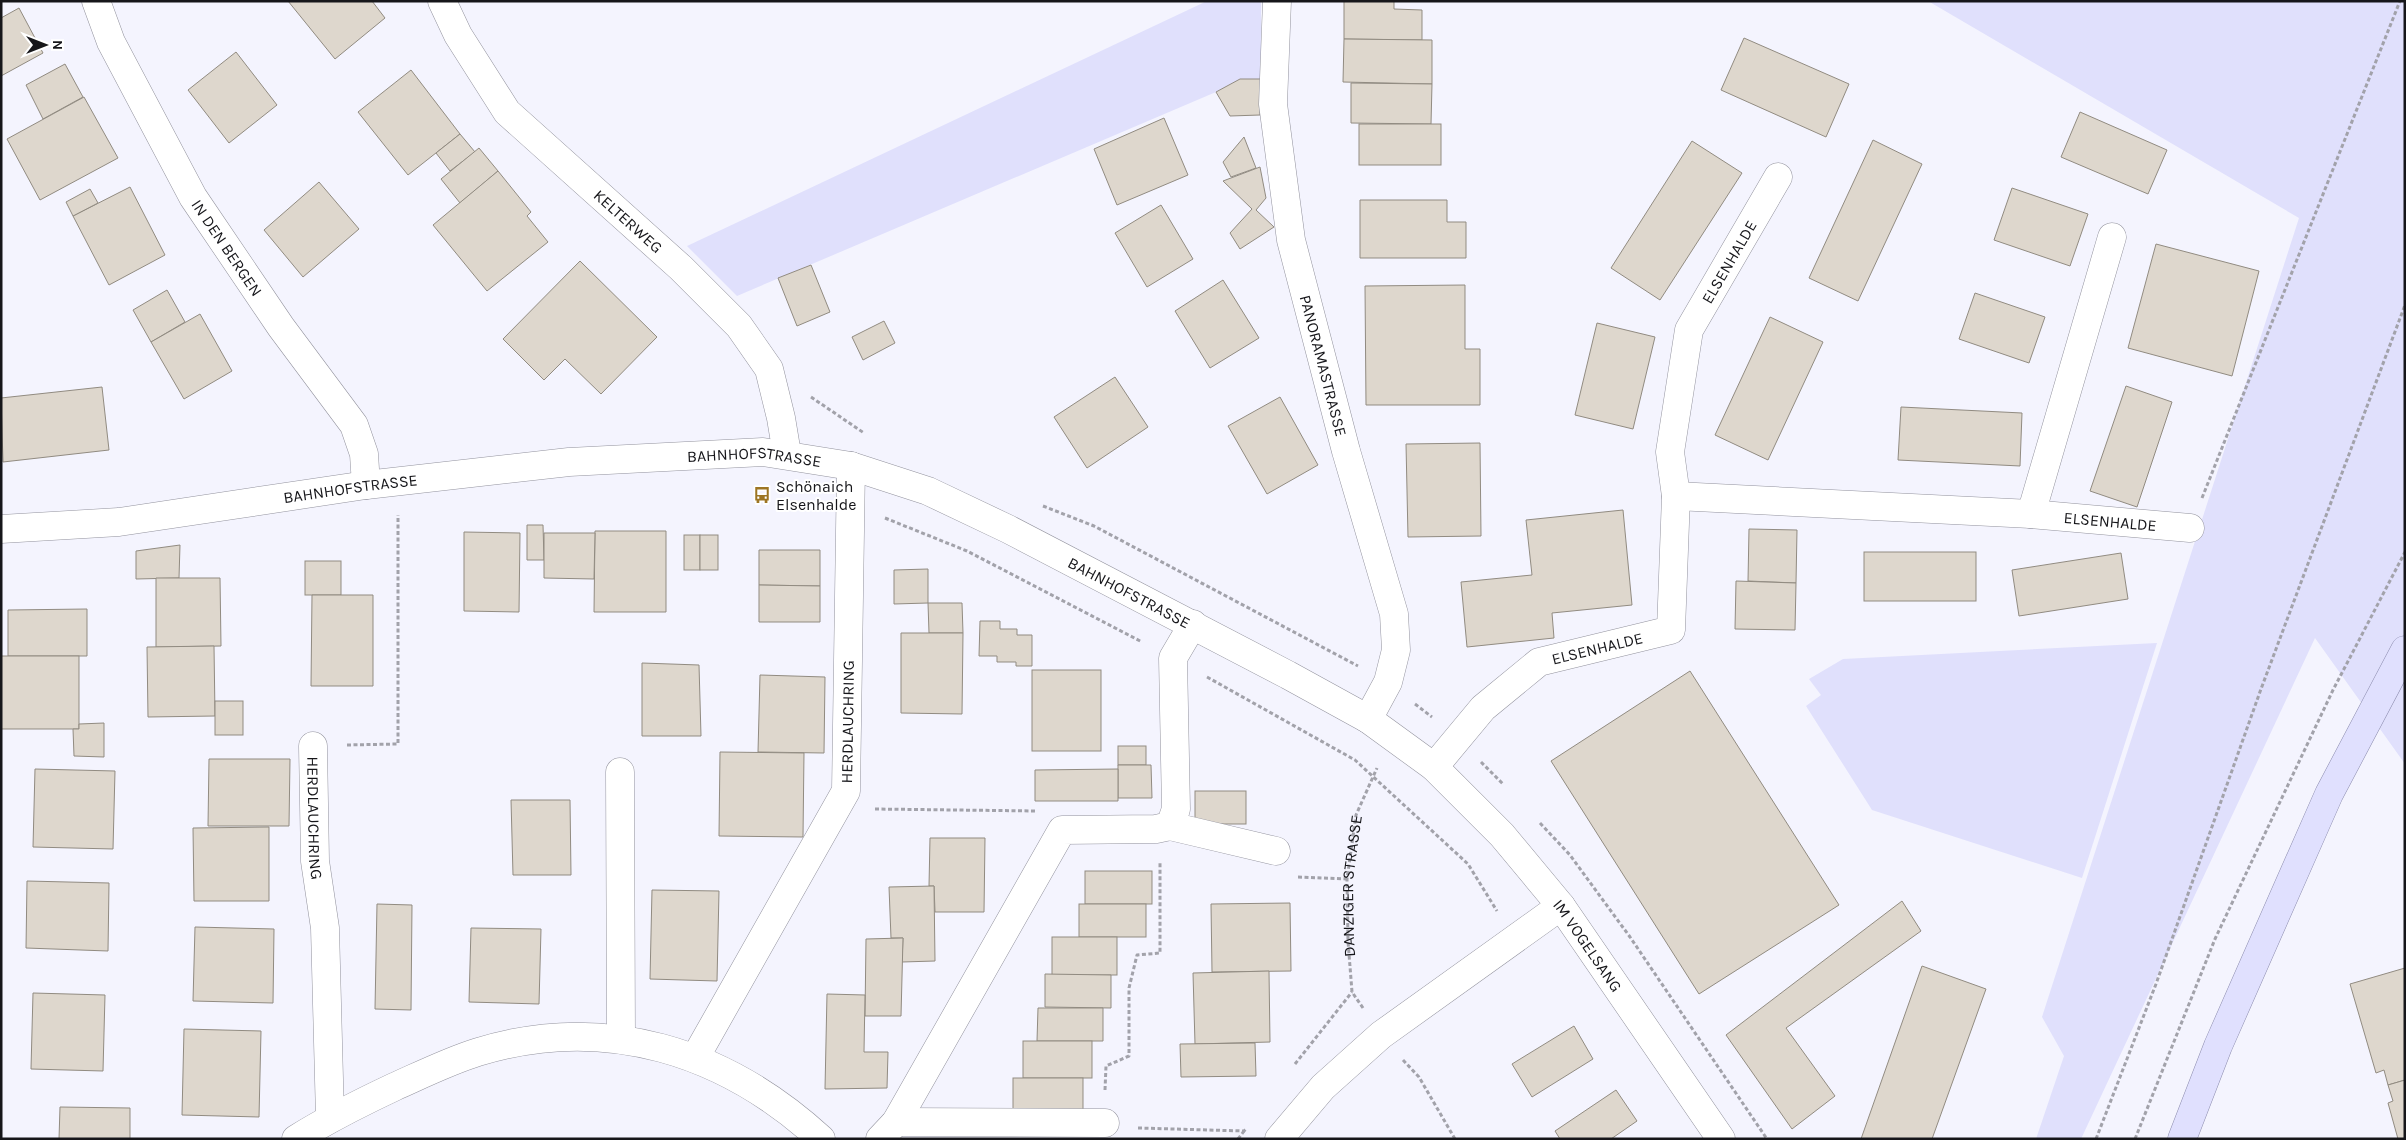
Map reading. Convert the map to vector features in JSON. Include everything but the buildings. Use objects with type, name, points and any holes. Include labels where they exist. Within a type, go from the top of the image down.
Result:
[{"type":"main road","points":[[2182,1139],[2218,1046],[2330,794],[2405,650]]},
{"type":"street","name":"IN DEN BERGEN","points":[[96,1],[111,42],[194,197],[281,327],[354,425],[364,454],[366,485]]},
{"type":"street","name":"KELTERWEG","points":[[442,1],[458,35],[507,112],[680,268],[739,326],[769,369],[781,418],[786,454]]},
{"type":"street","name":"PANORAMASTRASSE","points":[[1277,1],[1273,104],[1291,240],[1346,451],[1394,614],[1396,650],[1388,682],[1368,719]]},
{"type":"street","name":"ELSENHALDE","points":[[1434,768],[1483,708],[1539,662],[1671,630],[1676,496],[1670,452],[1688,330],[1778,177]]},
{"type":"street","points":[[2031,514],[2112,237]]},
{"type":"street","name":"BAHNHOFSTRASSE","points":[[1,529],[119,522],[366,485],[569,462],[763,452],[786,454],[851,466],[928,491],[1008,528],[1368,719],[1434,768]]},
{"type":"street","name":"HERDLAUCHRING","points":[[695,1058],[846,791],[851,466]]},
{"type":"street","name":"ELSENHALDE","points":[[1676,496],[2031,514],[2190,528]]},
{"type":"street","points":[[1165,827],[1176,809],[1173,658],[1192,624]]},
{"type":"street","name":"HERDLAUCHRING","points":[[314,746],[315,861],[325,928],[330,1117]]},
{"type":"street","name":"IM VOGELSANG","points":[[1434,768],[1502,835],[1561,906],[1721,1139]]},
{"type":"street","points":[[620,772],[620,1039]]},
{"type":"street","points":[[888,1130],[1062,830],[1165,827],[1276,851]]},
{"type":"street","points":[[1279,1139],[1323,1087],[1381,1035],[1561,906]]},
{"type":"street","points":[[296,1139],[330,1117],[420,1075],[478,1052],[530,1040],[580,1036],[643,1043],[695,1058],[748,1084],[792,1112],[821,1139]]},
{"type":"street","points":[[888,1130],[1105,1123]]},
{"type":"path","points":[[2190,528],[2400,1]]},
{"type":"path","points":[[2096,1139],[2156,984],[2260,689],[2405,305]]},
{"type":"path","name":"HERDLAUCHRING","points":[[314,746],[398,744],[398,481]]},
{"type":"path","points":[[2135,1139],[2215,939],[2333,690],[2405,552]]},
{"type":"path","name":"DANZIGER STRASSE","points":[[1396,738],[1372,775],[1356,815],[1347,880],[1348,941],[1352,992],[1381,1035],[1418,1077],[1454,1139]]},
{"type":"path","points":[[837,809],[1034,809],[1062,830]]},
{"type":"path","points":[[1165,827],[1160,954],[1137,955],[1129,988],[1129,1056],[1106,1066],[1105,1123],[1133,1128],[1244,1131]]},
{"type":"path","points":[[1295,877],[1347,880]]},
{"type":"path","points":[[1292,1068],[1352,992]]},
{"type":"path","points":[[1238,1139],[1250,1124]]},
{"type":"shaded area","points":[[1207,1],[1261,1],[1261,79],[1240,79],[1216,92],[737,296],[687,246]]},
{"type":"shaded area","points":[[1928,1],[2405,1],[2405,764],[2315,638],[2081,1139],[2036,1139],[2064,1056],[2042,1017],[2299,218]]},
{"type":"shaded area","points":[[2157,643],[2082,878],[1872,810],[1806,706],[1821,695],[1809,679],[1843,659]]},
{"type":"place","name":"Schönaich Elsenhalde","points":[[762,495]]}]
